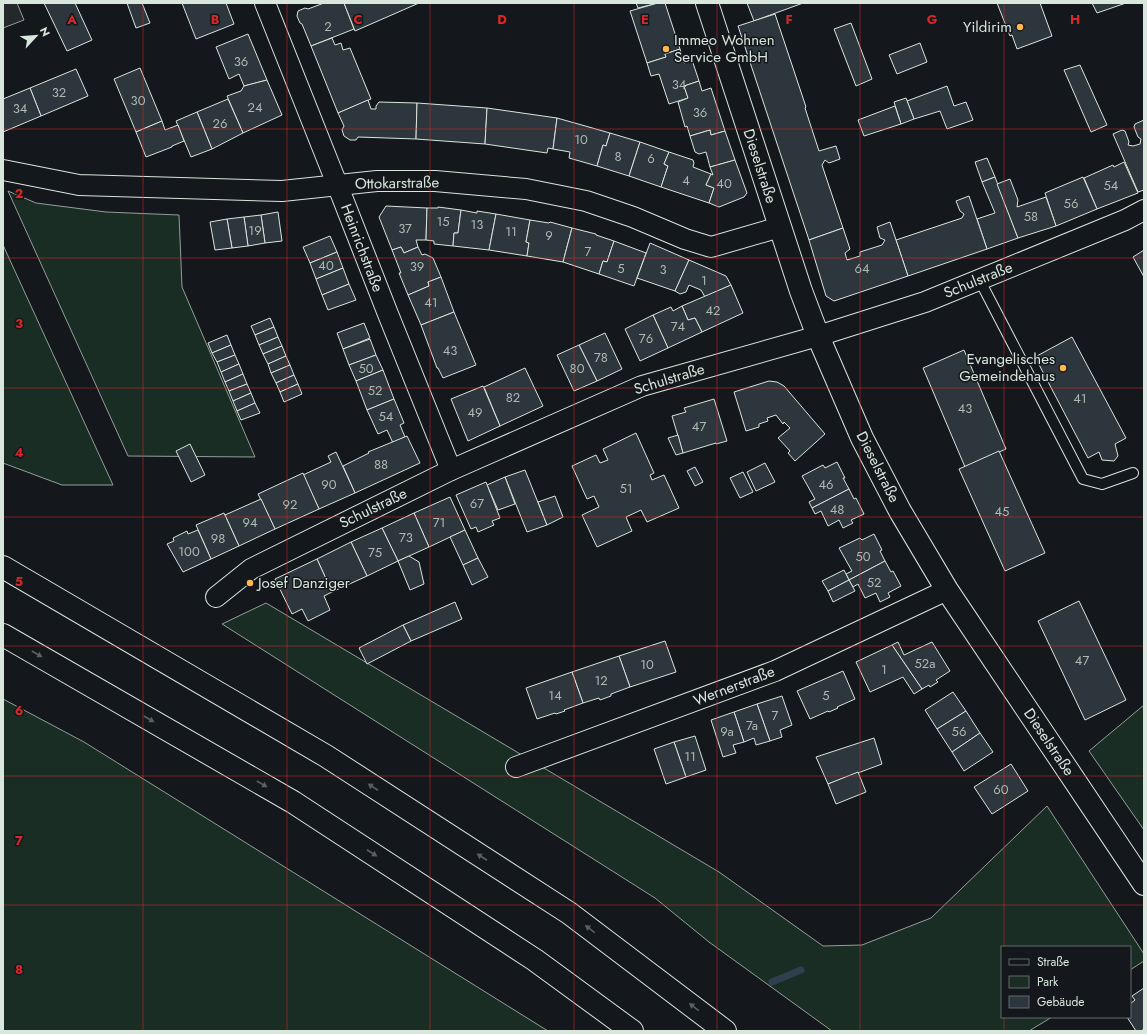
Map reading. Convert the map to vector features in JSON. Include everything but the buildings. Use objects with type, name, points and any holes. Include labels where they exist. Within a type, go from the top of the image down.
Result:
[{"type":"main road","name":"Dieselstraße","points":[[707,3],[780,227],[818,336],[862,438],[900,511],[947,590],[1144,884]]},
{"type":"main road","points":[[3,567],[339,765],[569,913],[725,1031]]},
{"type":"main road","points":[[3,634],[293,802],[535,960],[632,1031]]},
{"type":"street","name":"Heinrichstraße","points":[[270,5],[388,314],[451,470]]},
{"type":"street","name":"Ottokarstraße","points":[[3,170],[79,185],[282,191],[377,181],[435,181],[526,189],[586,201],[685,239],[711,247],[780,227]]},
{"type":"street","name":"Schulstraße","points":[[216,597],[251,568],[451,470],[642,386],[818,336],[925,302],[1125,220],[1144,210]]},
{"type":"street","name":"Wernerstraße","points":[[516,767],[775,671],[947,590]]},
{"type":"lane","points":[[979,280],[1083,479],[1102,484],[1133,473]]},
{"type":"green space","points":[[8,191],[36,203],[106,212],[179,215],[182,287],[255,457],[128,456]]},
{"type":"green space","points":[[3,245],[113,485],[62,485],[3,463]]},
{"type":"green space","points":[[266,603],[719,872],[823,946],[862,945],[931,918],[1047,806],[1144,954],[1144,961],[1131,969],[1131,946],[1001,946],[1001,1018],[1050,1018],[1029,1031],[832,1031],[709,942],[655,898],[222,624]]},
{"type":"green space","points":[[3,699],[84,742],[548,1031],[3,1031]]},
{"type":"green space","points":[[1144,705],[1144,830],[1089,751]]},
{"type":"shaded area","points":[[3,3],[17,3],[24,20],[3,28]]},
{"type":"waterway","points":[[772,982],[801,970]]},
{"type":"place","name":"Yildirim","points":[[1020,27]]},
{"type":"place","name":"Immeo Wohnen Service GmbH","points":[[666,49]]},
{"type":"place","name":"Evangelisches Gemeindehaus","points":[[1063,368]]},
{"type":"place","name":"Josef Danziger","points":[[250,583]]}]
